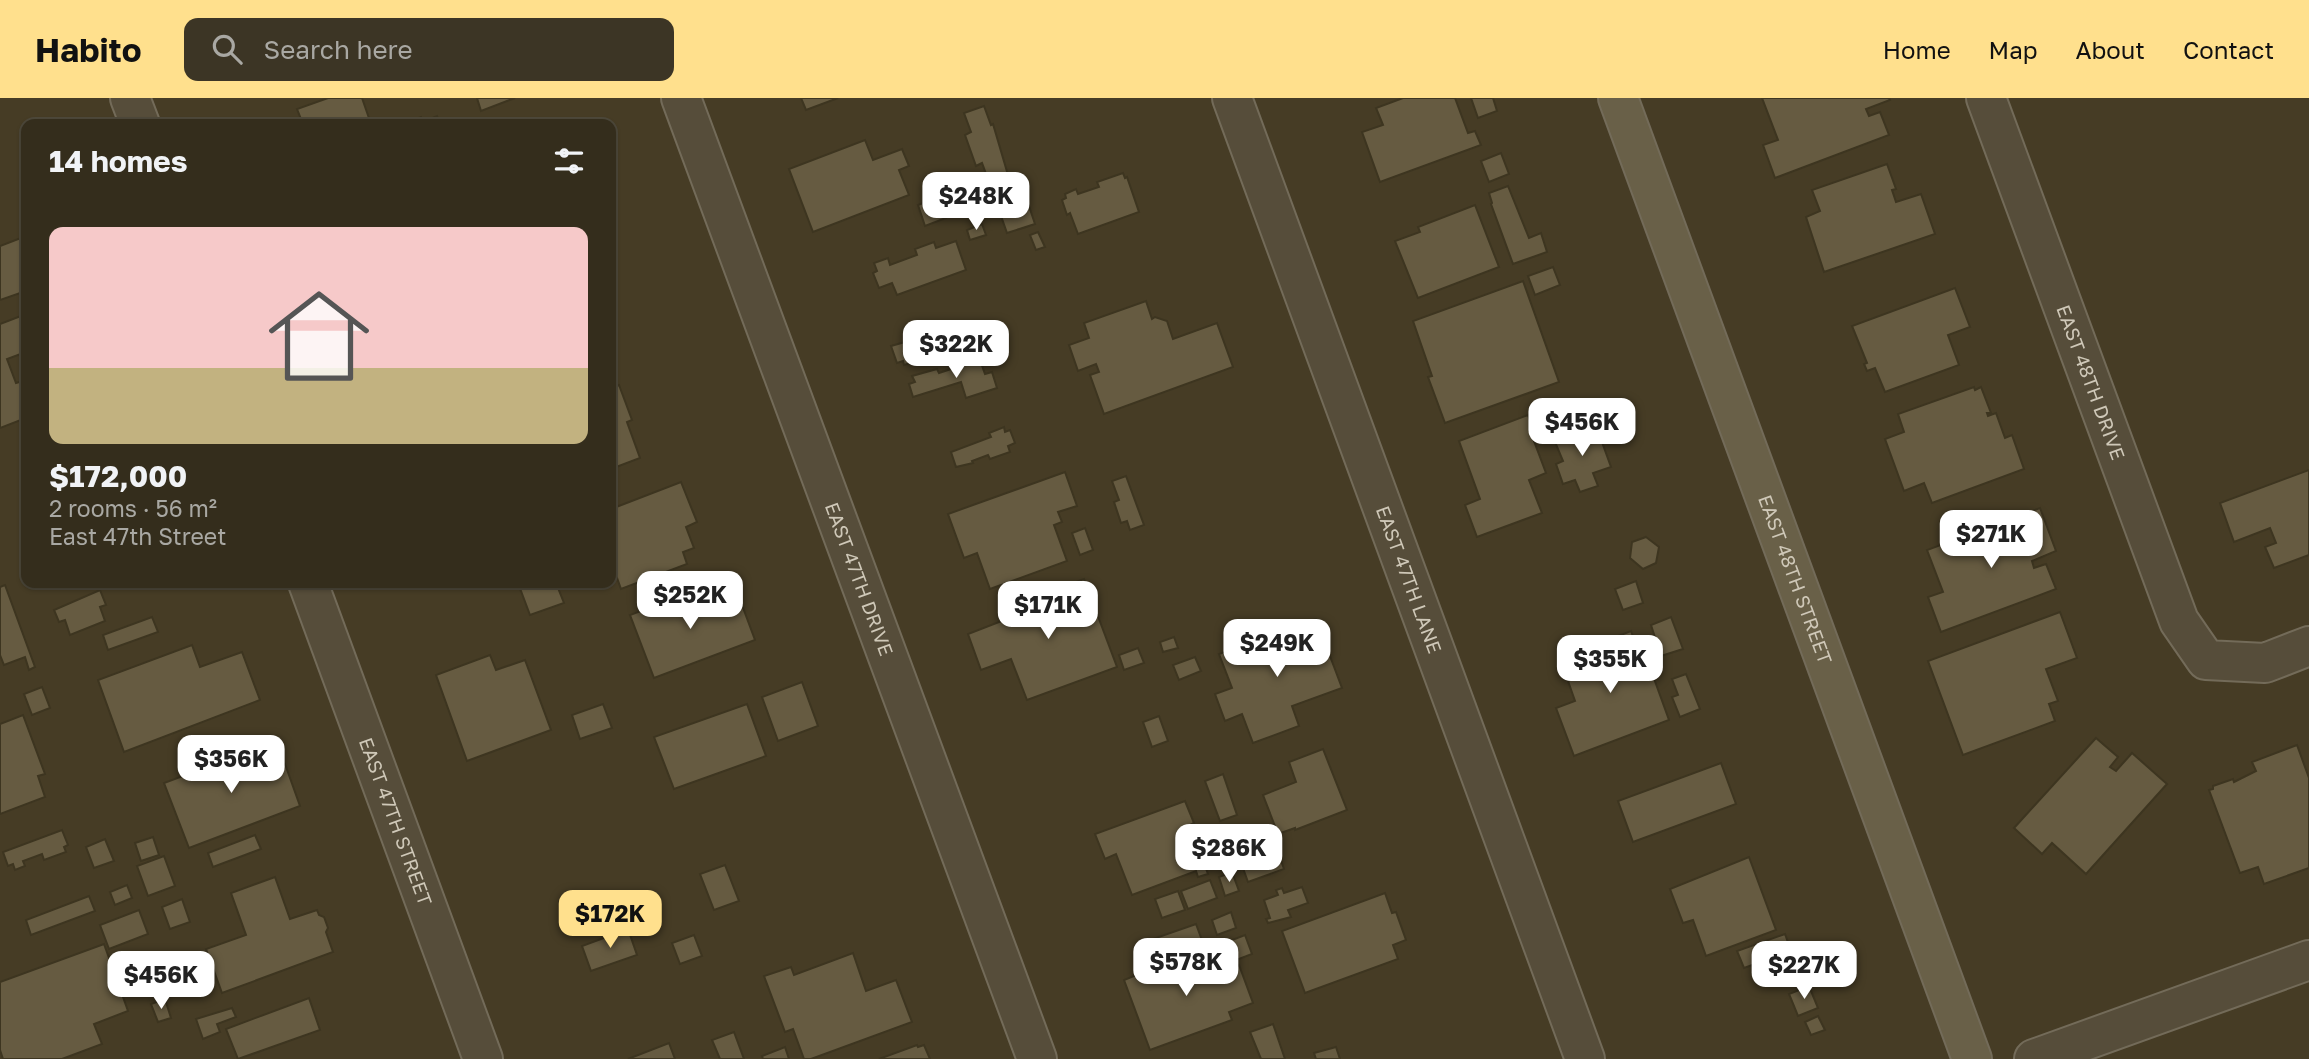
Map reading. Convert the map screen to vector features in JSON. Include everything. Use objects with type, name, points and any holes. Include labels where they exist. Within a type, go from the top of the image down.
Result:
[{"type":"street","points":[[130,98],[138,119]]},
{"type":"street","name":"EAST 47TH DRIVE","points":[[681,98],[1037,1059]]},
{"type":"street","name":"EAST 47TH LANE","points":[[1232,98],[1585,1059]]},
{"type":"street","name":"EAST 48TH STREET","points":[[1618,98],[1972,1059]]},
{"type":"street","name":"EAST 48TH DRIVE","points":[[1986,98],[2179,621],[2206,660],[2264,663],[2309,646]]},
{"type":"street","name":"EAST 47TH STREET","points":[[310,588],[483,1059]]},
{"type":"street","points":[[2034,1059],[2309,960]]},
{"type":"building","points":[[328,98],[362,98],[369,119],[301,119],[297,109]]},
{"type":"building","points":[[477,98],[515,98],[481,111]]},
{"type":"building","points":[[801,98],[838,98],[806,110]]},
{"type":"building","points":[[1403,98],[1455,98],[1468,133],[1475,131],[1481,145],[1380,182],[1362,132],[1383,125],[1376,108]]},
{"type":"building","points":[[1471,98],[1493,98],[1497,111],[1478,118]]},
{"type":"building","points":[[1762,98],[1889,98],[1890,100],[1866,109],[1869,116],[1880,112],[1889,135],[1775,178],[1763,145],[1778,140]]},
{"type":"building","points":[[984,106],[991,125],[993,124],[1008,175],[989,182],[982,163],[976,166],[965,135],[971,132],[964,113]]},
{"type":"building","points":[[865,140],[873,160],[902,149],[909,166],[899,170],[909,195],[813,232],[789,169]]},
{"type":"building","points":[[1501,153],[1509,174],[1489,182],[1481,161]]},
{"type":"building","points":[[1887,164],[1896,189],[1892,190],[1896,202],[1921,194],[1935,234],[1824,272],[1806,217],[1820,211],[1812,190]]},
{"type":"building","points":[[1123,173],[1125,178],[1127,177],[1139,212],[1078,234],[1062,200],[1066,198],[1065,194],[1076,189],[1078,194],[1099,187],[1097,182]]},
{"type":"building","points":[[1508,186],[1529,238],[1541,233],[1547,252],[1513,264],[1489,193]]},
{"type":"building","points":[[977,188],[984,205],[968,211],[962,194]]},
{"type":"building","points":[[938,197],[946,218],[925,226],[918,205]]},
{"type":"building","points":[[1028,203],[1035,224],[1007,233],[1000,213]]},
{"type":"building","points":[[1475,205],[1499,267],[1418,298],[1395,241],[1420,232],[1418,227]]},
{"type":"building","points":[[982,224],[986,235],[970,240],[967,230]]},
{"type":"building","points":[[1038,232],[1045,247],[1036,250],[1030,235]]},
{"type":"building","points":[[21,238],[21,293],[0,300],[0,246]]},
{"type":"building","points":[[956,241],[966,270],[897,295],[892,283],[879,288],[873,273],[877,271],[874,263],[888,258],[890,265],[917,255],[915,249],[934,242],[936,248]]},
{"type":"building","points":[[1553,267],[1560,285],[1535,295],[1528,276]]},
{"type":"building","points":[[1523,281],[1559,382],[1445,423],[1428,377],[1432,376],[1413,321]]},
{"type":"building","points":[[1955,288],[1970,327],[1948,335],[1959,365],[1885,392],[1875,368],[1867,371],[1864,364],[1867,363],[1852,326]]},
{"type":"building","points":[[1146,301],[1152,319],[1155,317],[1167,321],[1173,339],[1217,323],[1233,367],[1104,414],[1090,375],[1099,372],[1096,364],[1078,371],[1069,345],[1089,338],[1084,323]]},
{"type":"building","points":[[21,316],[21,354],[7,359],[16,383],[21,382],[21,420],[0,428],[0,324]]},
{"type":"building","points":[[957,327],[962,341],[957,342],[959,348],[933,356],[933,353],[914,358],[914,362],[904,365],[903,361],[897,363],[891,346]]},
{"type":"building","points":[[974,358],[975,362],[980,360],[985,374],[992,372],[997,388],[966,398],[961,382],[913,397],[909,384],[915,382],[912,376],[937,369],[939,373],[963,365],[962,361]]},
{"type":"building","points":[[619,385],[632,420],[627,422],[640,458],[616,467],[616,386]]},
{"type":"building","points":[[1974,387],[1975,390],[1981,387],[1991,413],[1987,413],[1988,416],[1996,413],[2005,438],[2012,435],[2024,469],[1932,503],[1924,483],[1904,491],[1885,439],[1904,432],[1898,414]]},
{"type":"building","points":[[1528,415],[1546,473],[1529,480],[1542,513],[1477,537],[1465,505],[1480,499],[1459,441]]},
{"type":"building","points":[[1601,425],[1602,429],[1598,431],[1611,467],[1593,473],[1598,486],[1580,492],[1575,480],[1563,484],[1556,464],[1563,461],[1555,442]]},
{"type":"building","points":[[1004,427],[1005,432],[1010,430],[1015,443],[1008,446],[1010,452],[990,459],[988,455],[972,461],[973,463],[956,467],[951,452],[991,437],[989,433]]},
{"type":"building","points":[[2309,470],[2309,555],[2274,568],[2265,547],[2276,543],[2270,528],[2234,542],[2220,503]]},
{"type":"building","points":[[1065,472],[1077,506],[1058,512],[1062,522],[1054,525],[1067,561],[990,589],[977,553],[964,558],[948,514]]},
{"type":"building","points":[[1126,476],[1144,525],[1130,530],[1127,521],[1121,523],[1114,502],[1119,500],[1112,481]]},
{"type":"building","points":[[681,482],[697,522],[686,527],[694,548],[683,552],[687,564],[621,589],[616,575],[616,507]]},
{"type":"building","points":[[2040,508],[2056,551],[2032,561],[2034,568],[2046,564],[2056,589],[1941,632],[1928,597],[1943,592],[1927,550]]},
{"type":"building","points":[[1085,528],[1093,550],[1080,555],[1072,533]]},
{"type":"building","points":[[1646,537],[1659,547],[1656,563],[1643,569],[1630,558],[1632,542]]},
{"type":"building","points":[[1084,579],[1117,667],[1027,700],[1011,659],[981,670],[968,634],[1017,615],[1014,605]]},
{"type":"building","points":[[1636,581],[1643,603],[1623,610],[1615,589]]},
{"type":"building","points":[[5,585],[35,667],[29,670],[25,657],[4,665],[0,655],[0,587]]},
{"type":"building","points":[[706,586],[713,607],[739,597],[755,640],[654,678],[630,615]]},
{"type":"building","points":[[520,588],[558,588],[564,603],[530,615]]},
{"type":"building","points":[[100,590],[106,605],[100,607],[105,621],[70,635],[65,620],[59,622],[54,610]]},
{"type":"building","points":[[2060,612],[2077,658],[2046,669],[2058,701],[2049,704],[2055,721],[1963,755],[1928,661]]},
{"type":"building","points":[[152,617],[158,632],[108,650],[103,635]]},
{"type":"building","points":[[1671,617],[1683,649],[1661,656],[1651,625]]},
{"type":"building","points":[[1316,619],[1342,688],[1292,706],[1299,726],[1253,743],[1242,714],[1225,721],[1215,694],[1232,688],[1219,654]]},
{"type":"building","points":[[1631,631],[1639,653],[1644,651],[1669,720],[1574,756],[1556,708],[1575,701],[1568,681],[1574,678],[1566,656]]},
{"type":"building","points":[[1174,637],[1178,648],[1163,652],[1160,642]]},
{"type":"building","points":[[192,645],[200,667],[242,652],[260,700],[124,752],[98,680]]},
{"type":"building","points":[[1138,648],[1144,663],[1124,670],[1119,655]]},
{"type":"building","points":[[490,655],[496,670],[525,660],[551,730],[467,761],[436,675]]},
{"type":"building","points":[[1195,657],[1201,671],[1179,680],[1173,665]]},
{"type":"building","points":[[1686,674],[1700,709],[1680,717],[1672,697],[1678,695],[1672,679]]},
{"type":"building","points":[[802,682],[818,726],[778,741],[762,697]]},
{"type":"building","points":[[42,687],[50,708],[32,715],[24,694]]},
{"type":"building","points":[[603,704],[612,728],[580,739],[572,715]]},
{"type":"building","points":[[747,704],[766,756],[674,789],[654,737]]},
{"type":"building","points":[[23,715],[45,774],[38,776],[45,797],[0,814],[0,724]]},
{"type":"building","points":[[1159,716],[1168,741],[1152,747],[1143,722]]},
{"type":"building","points":[[2096,738],[2118,757],[2110,767],[2116,771],[2132,753],[2167,784],[2086,874],[2052,843],[2042,854],[2014,828]]},
{"type":"building","points":[[271,743],[279,766],[285,764],[300,806],[189,848],[164,783]]},
{"type":"building","points":[[2297,745],[2309,778],[2309,868],[2264,884],[2258,867],[2240,873],[2209,790],[2213,789],[2213,786],[2233,779],[2234,782],[2256,771],[2252,762]]},
{"type":"building","points":[[1323,749],[1347,810],[1278,834],[1263,795],[1296,782],[1289,762]]},
{"type":"building","points":[[1721,763],[1736,804],[1633,842],[1618,801]]},
{"type":"building","points":[[1223,774],[1237,815],[1220,821],[1205,781]]},
{"type":"building","points":[[1185,801],[1194,823],[1190,825],[1208,874],[1198,877],[1196,871],[1132,895],[1116,854],[1105,859],[1095,834]]},
{"type":"building","points":[[62,830],[68,845],[64,847],[66,852],[44,860],[42,854],[23,861],[25,866],[15,870],[13,864],[8,866],[3,852]]},
{"type":"building","points":[[1271,833],[1284,869],[1248,882],[1235,846]]},
{"type":"building","points":[[255,835],[261,849],[213,867],[208,853]]},
{"type":"building","points":[[153,837],[159,855],[141,861],[135,843]]},
{"type":"building","points":[[105,839],[114,861],[94,868],[86,847]]},
{"type":"building","points":[[164,856],[175,886],[148,896],[137,866]]},
{"type":"building","points":[[1749,857],[1776,930],[1706,956],[1693,920],[1683,923],[1670,889]]},
{"type":"building","points":[[725,865],[739,901],[714,910],[700,874]]},
{"type":"building","points":[[1232,872],[1239,891],[1225,896],[1219,877]]},
{"type":"building","points":[[275,877],[290,919],[317,910],[319,915],[324,917],[333,952],[222,993],[206,949],[246,935],[231,893]]},
{"type":"building","points":[[1210,880],[1217,898],[1188,909],[1181,891]]},
{"type":"building","points":[[127,885],[132,898],[115,905],[110,892]]},
{"type":"building","points":[[1302,887],[1308,903],[1288,910],[1291,917],[1268,923],[1266,919],[1270,918],[1264,900],[1278,895],[1276,890],[1282,888],[1284,893]]},
{"type":"building","points":[[1178,891],[1185,910],[1162,918],[1155,899]]},
{"type":"building","points":[[1385,893],[1392,913],[1396,912],[1406,940],[1393,945],[1398,959],[1305,993],[1282,931]]},
{"type":"building","points":[[89,896],[95,911],[31,935],[26,920]]},
{"type":"building","points":[[182,899],[190,922],[170,929],[162,907]]},
{"type":"building","points":[[139,910],[148,934],[109,949],[100,925]]},
{"type":"building","points":[[1231,912],[1236,928],[1217,935],[1212,920]]},
{"type":"building","points":[[1196,924],[1203,943],[1157,959],[1150,940]]},
{"type":"building","points":[[628,929],[637,955],[591,971],[582,946]]},
{"type":"building","points":[[1785,934],[1791,951],[1744,968],[1737,951]]},
{"type":"building","points":[[694,935],[702,956],[680,964],[672,943]]},
{"type":"building","points":[[1245,935],[1252,954],[1226,964],[1219,945]]},
{"type":"building","points":[[104,944],[128,1011],[94,1024],[102,1044],[62,1059],[3,1059],[0,1050],[0,982]]},
{"type":"building","points":[[1205,947],[1215,973],[1239,965],[1253,1003],[1229,1012],[1232,1020],[1150,1050],[1124,980]]},
{"type":"building","points":[[853,953],[866,991],[896,980],[912,1022],[811,1059],[804,1059],[793,1029],[785,1032],[764,976],[791,967],[794,975]]},
{"type":"building","points":[[1809,986],[1818,1008],[1798,1016],[1789,994]]},
{"type":"building","points":[[309,998],[320,1030],[238,1059],[226,1029]]},
{"type":"building","points":[[165,999],[171,1018],[158,1022],[151,1004]]},
{"type":"building","points":[[232,1008],[236,1017],[217,1024],[220,1032],[203,1039],[196,1019]]},
{"type":"building","points":[[1818,1016],[1825,1030],[1811,1035],[1805,1022]]},
{"type":"building","points":[[1273,1024],[1285,1059],[1261,1059],[1250,1032]]},
{"type":"building","points":[[734,1032],[744,1059],[720,1059],[712,1040]]},
{"type":"building","points":[[669,1043],[675,1059],[628,1059]]},
{"type":"building","points":[[924,1045],[930,1059],[879,1059]]},
{"type":"building","points":[[785,1047],[789,1059],[763,1059],[762,1056]]},
{"type":"building","points":[[1336,1047],[1340,1059],[1316,1059],[1314,1053]]}]
